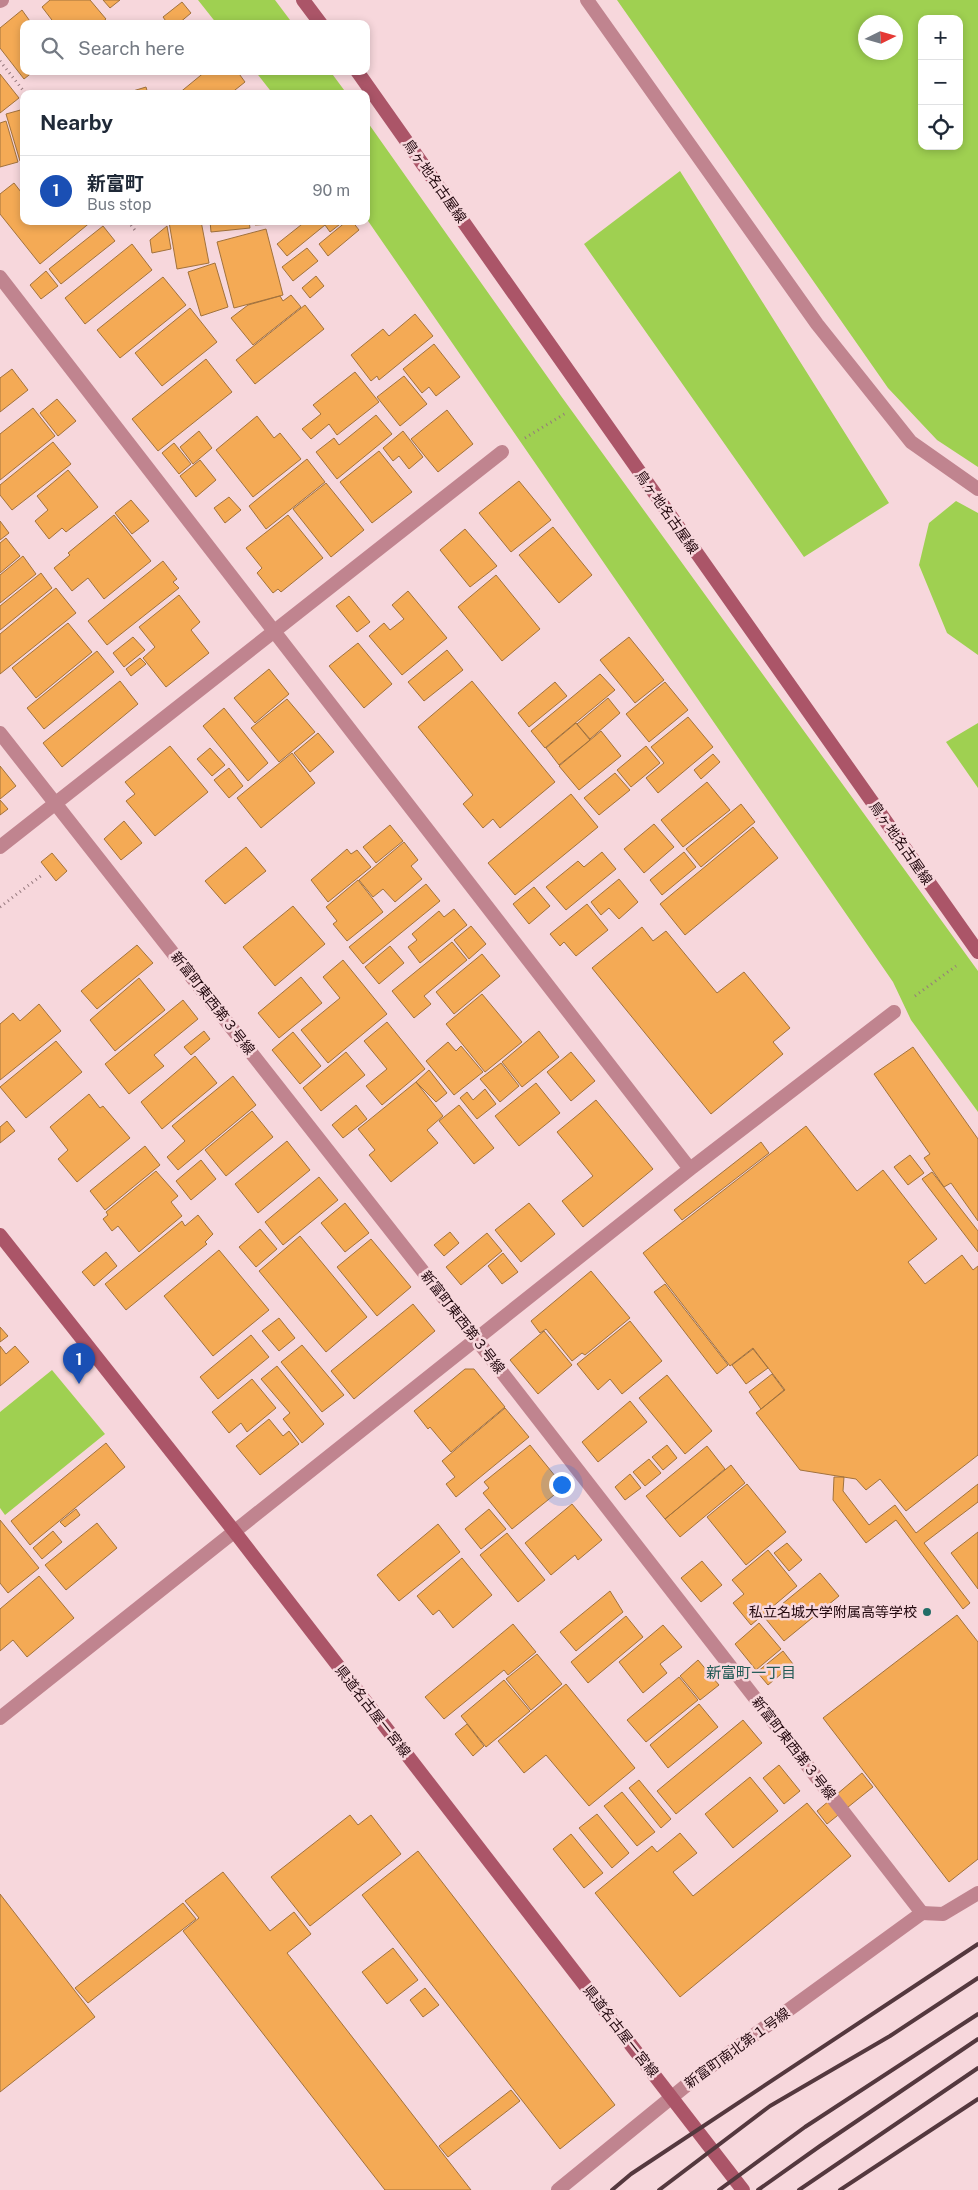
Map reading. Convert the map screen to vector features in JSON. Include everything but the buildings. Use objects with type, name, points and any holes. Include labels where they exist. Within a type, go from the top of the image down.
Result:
[{"type":"main road","points":[[303,0],[318,20]]},
{"type":"main road","name":"鳥ヶ地名古屋線","points":[[360,75],[977,951]]},
{"type":"main road","name":"県道名古屋一宮線","points":[[0,1234],[234,1531],[743,2190]]},
{"type":"street","points":[[587,0],[817,324],[911,442],[978,489]]},
{"type":"street","points":[[0,277],[690,1169]]},
{"type":"street","points":[[0,847],[502,452]]},
{"type":"street","name":"新富町東西第３号線","points":[[0,733],[476,1339],[922,1914]]},
{"type":"street","points":[[0,1718],[690,1169],[894,1012]]},
{"type":"street","points":[[922,1914],[943,1914],[978,1893]]},
{"type":"street","name":"新富町南北第１号線","points":[[558,2190],[671,2097],[922,1914]]},
{"type":"path","points":[[0,61],[23,90]]},
{"type":"path","points":[[131,225],[137,233]]},
{"type":"path","points":[[502,452],[588,399]]},
{"type":"path","points":[[0,907],[42,875]]},
{"type":"path","points":[[894,1012],[977,951]]},
{"type":"green space","points":[[198,0],[275,0],[290,20],[214,20]]},
{"type":"green space","points":[[617,0],[978,0],[978,467],[937,440],[888,388]]},
{"type":"green space","points":[[258,75],[333,75],[344,90],[270,90]]},
{"type":"green space","points":[[370,126],[561,396],[978,971],[978,1112],[911,1020],[893,982],[370,224]]},
{"type":"green space","points":[[680,171],[889,503],[804,557],[584,244]]},
{"type":"green space","points":[[956,501],[978,513],[978,655],[947,633],[919,565],[929,523]]},
{"type":"green space","points":[[978,723],[978,788],[946,742]]},
{"type":"green space","points":[[52,1370],[105,1434],[5,1515],[0,1508],[0,1412]]},
{"type":"railway","points":[[612,2190],[631,2174],[978,1944]]},
{"type":"railway","points":[[659,2190],[770,2106],[890,2036],[978,1978]]},
{"type":"railway","points":[[719,2190],[805,2127],[978,2014]]},
{"type":"railway","points":[[758,2190],[978,2039]]},
{"type":"railway","points":[[799,2190],[978,2068]]},
{"type":"railway","points":[[840,2190],[978,2099]]},
{"type":"place","name":"新富町","points":[[79,1384]]},
{"type":"place","name":"私立名城大学附属高等学校","points":[[927,1612]]},
{"type":"district","name":"新富町一丁目","points":[[751,1673]]}]
